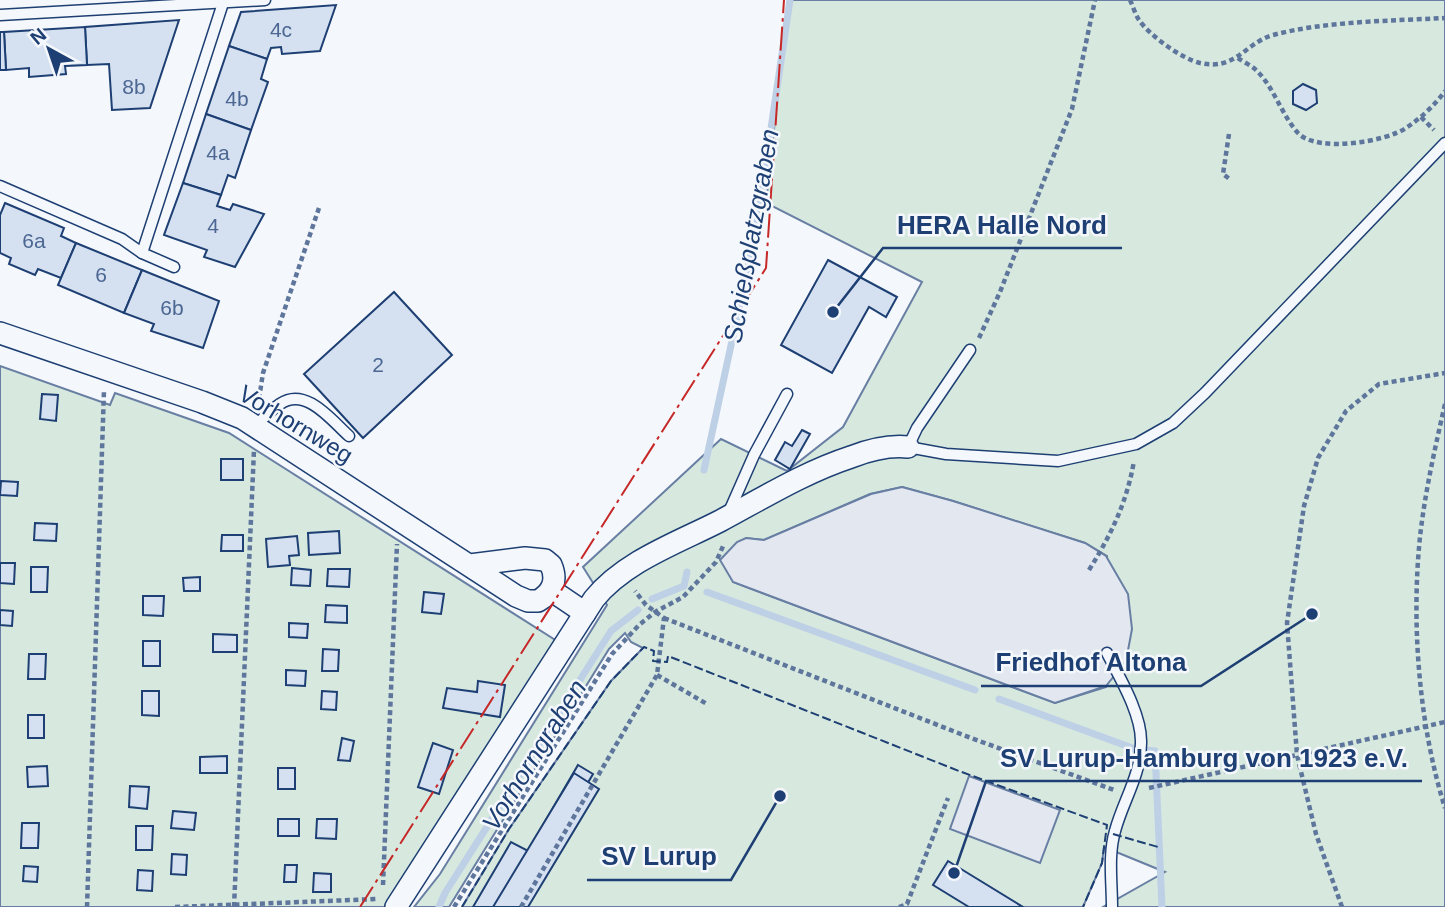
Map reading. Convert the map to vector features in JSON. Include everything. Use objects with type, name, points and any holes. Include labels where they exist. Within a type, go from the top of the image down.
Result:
[{"type":"street","name":"Vorhornweg","points":[[0,332],[201,402],[255,426],[528,601],[538,601],[551,590]]},
{"type":"street","points":[[389,903],[604,587],[623,572],[727,517],[850,457],[878,449],[908,447]]},
{"type":"street","points":[[470,565],[525,558],[545,560],[555,573],[551,590],[585,613]]},
{"type":"lane","points":[[0,15],[265,0]]},
{"type":"lane","points":[[142,253],[223,3]]},
{"type":"lane","points":[[970,350],[917,428],[908,447],[946,454],[1058,461],[1136,444],[1173,423],[1205,393],[1442,139]]},
{"type":"lane","points":[[0,186],[122,239],[142,253],[174,267]]},
{"type":"lane","points":[[727,517],[754,455],[787,394]]},
{"type":"lane","points":[[255,426],[281,403],[290,399],[310,401],[349,436]]},
{"type":"lane","points":[[1107,653],[1127,692],[1142,741],[1137,777],[1127,795],[1114,835],[1112,907]]},
{"type":"path","points":[[970,350],[978,341],[1000,292],[1072,109],[1095,0]]},
{"type":"path","points":[[1130,0],[1139,20],[1159,39],[1183,56],[1199,63],[1218,64],[1238,58],[1255,44],[1272,36],[1343,24],[1445,18]]},
{"type":"path","points":[[1238,58],[1256,70],[1279,108],[1300,135],[1324,144],[1355,143],[1383,138],[1405,129],[1437,102],[1445,91]]},
{"type":"path","points":[[1421,117],[1442,139]]},
{"type":"path","points":[[1230,134],[1223,174],[1231,180]]},
{"type":"path","points":[[234,906],[255,426],[263,373],[319,208]]},
{"type":"path","points":[[87,907],[105,368]]},
{"type":"path","points":[[1342,907],[1316,834],[1297,755],[1287,622],[1304,506],[1318,458],[1346,411],[1379,384],[1445,373]]},
{"type":"path","points":[[1445,404],[1420,537],[1417,608],[1424,727],[1445,808]]},
{"type":"path","points":[[1089,570],[1121,514],[1136,444]]},
{"type":"path","points":[[383,886],[398,519]]},
{"type":"path","points":[[454,907],[612,654],[623,640],[656,612],[683,597],[701,580],[716,562],[726,540]]},
{"type":"path","points":[[623,572],[637,595],[664,618],[971,738],[1127,795],[1445,722]]},
{"type":"path","points":[[521,907],[657,675],[664,618]]},
{"type":"path","points":[[657,675],[708,704]]},
{"type":"path","points":[[899,907],[910,905],[948,799]]},
{"type":"path","points":[[175,907],[389,903]]},
{"type":"shaded area","points":[[788,0],[1445,0],[1445,907],[1103,907],[1165,872],[1104,847],[1102,863],[1083,907],[462,907],[509,829],[611,681],[643,648],[631,642],[625,633],[609,649],[449,907],[414,907],[440,874],[607,605],[583,567],[721,439],[787,471],[843,427],[922,282],[766,203]],"holes":[[[902,487],[1085,543],[1107,556],[1106,687],[1055,703],[733,582],[746,538],[764,540],[870,494]]]},
{"type":"shaded area","points":[[0,366],[110,405],[115,393],[229,433],[560,643],[392,907],[0,907]]},
{"type":"shaded area","points":[[902,487],[1085,543],[1106,556],[1128,594],[1132,629],[1126,661],[1106,686],[1055,703],[733,582],[720,560],[737,542],[746,538],[764,540],[871,494]]},
{"type":"shaded area","points":[[969,776],[1060,810],[1040,863],[950,829]]},
{"type":"building","points":[[336,5],[320,51],[282,54],[281,47],[271,48],[267,59],[229,46],[241,12]]},
{"type":"building","points":[[179,20],[150,108],[112,110],[109,64],[87,65],[85,27]]},
{"type":"building","points":[[85,27],[87,65],[65,66],[66,74],[29,77],[29,68],[6,70],[4,32]]},
{"type":"building","points":[[0,32],[4,32],[6,70],[0,70]]},
{"type":"building","points":[[229,46],[267,59],[261,79],[268,82],[251,130],[206,114]]},
{"type":"building","points":[[1303,84],[1316,90],[1317,103],[1306,110],[1293,104],[1293,91]]},
{"type":"building","points":[[206,114],[251,130],[235,178],[228,175],[221,195],[183,183]]},
{"type":"building","points":[[183,183],[221,195],[217,206],[230,210],[233,204],[264,214],[235,267],[204,257],[207,250],[164,235]]},
{"type":"building","points":[[5,203],[64,228],[61,236],[76,243],[61,278],[38,269],[35,275],[9,264],[11,258],[0,253],[0,215]]},
{"type":"building","points":[[76,243],[142,270],[124,313],[58,285]]},
{"type":"building","points":[[828,260],[897,297],[886,317],[869,307],[832,373],[781,345]]},
{"type":"building","points":[[142,270],[219,301],[203,348],[151,331],[154,324],[124,313]]},
{"type":"building","points":[[394,292],[452,355],[363,438],[304,374]]},
{"type":"building","points":[[42,394],[58,395],[56,421],[40,419]]},
{"type":"building","points":[[802,430],[810,434],[790,469],[775,460],[785,442],[792,446]]},
{"type":"building","points":[[221,459],[243,459],[243,480],[221,480]]},
{"type":"building","points":[[1,481],[18,482],[17,496],[0,495]]},
{"type":"building","points":[[35,523],[57,524],[56,541],[34,540]]},
{"type":"building","points":[[339,531],[340,553],[309,555],[308,533]]},
{"type":"building","points":[[222,535],[243,535],[243,551],[221,551]]},
{"type":"building","points":[[297,536],[299,555],[289,556],[290,565],[268,567],[266,539]]},
{"type":"building","points":[[0,563],[15,563],[14,584],[0,583]]},
{"type":"building","points":[[31,567],[48,567],[47,592],[31,592]]},
{"type":"building","points":[[292,568],[311,570],[310,586],[291,585]]},
{"type":"building","points":[[328,569],[350,569],[349,587],[327,586]]},
{"type":"building","points":[[200,577],[200,591],[184,591],[183,578]]},
{"type":"building","points":[[424,592],[444,594],[441,614],[422,612]]},
{"type":"building","points":[[143,596],[164,596],[163,616],[143,615]]},
{"type":"building","points":[[326,605],[347,606],[347,623],[325,622]]},
{"type":"building","points":[[0,610],[13,611],[12,626],[0,625]]},
{"type":"building","points":[[289,623],[308,624],[307,638],[289,637]]},
{"type":"building","points":[[213,634],[237,635],[237,652],[213,652]]},
{"type":"building","points":[[143,641],[160,641],[160,666],[143,666]]},
{"type":"building","points":[[323,649],[339,650],[338,671],[322,671]]},
{"type":"building","points":[[29,654],[46,654],[45,679],[28,679]]},
{"type":"building","points":[[286,670],[306,671],[305,686],[286,685]]},
{"type":"building","points":[[478,681],[505,685],[500,717],[443,708],[447,688],[477,692]]},
{"type":"building","points":[[142,691],[159,691],[159,716],[142,715]]},
{"type":"building","points":[[322,691],[337,692],[336,710],[321,709]]},
{"type":"building","points":[[28,715],[44,715],[44,738],[28,738]]},
{"type":"building","points":[[342,738],[354,741],[350,761],[338,760]]},
{"type":"building","points":[[433,743],[453,750],[439,794],[418,787]]},
{"type":"building","points":[[227,756],[227,773],[200,773],[200,757]]},
{"type":"building","points":[[578,765],[593,774],[515,907],[473,907],[511,842],[528,851]]},
{"type":"building","points":[[47,766],[48,786],[28,787],[27,767]]},
{"type":"building","points":[[278,768],[295,768],[295,789],[278,789]]},
{"type":"building","points":[[574,773],[599,789],[528,907],[493,907]]},
{"type":"building","points":[[130,786],[149,787],[147,809],[129,807]]},
{"type":"building","points":[[173,811],[196,813],[194,830],[171,828]]},
{"type":"building","points":[[278,819],[299,819],[299,836],[278,836]]},
{"type":"building","points":[[317,819],[337,819],[336,839],[316,838]]},
{"type":"building","points":[[22,823],[39,823],[38,848],[21,848]]},
{"type":"building","points":[[136,826],[153,826],[152,850],[136,850]]},
{"type":"building","points":[[172,854],[187,855],[186,875],[171,874]]},
{"type":"building","points":[[948,861],[1023,907],[969,907],[933,885]]},
{"type":"building","points":[[285,865],[297,865],[296,882],[284,882]]},
{"type":"building","points":[[24,866],[38,867],[37,882],[23,881]]},
{"type":"building","points":[[138,870],[153,871],[152,891],[137,890]]},
{"type":"building","points":[[314,873],[331,874],[331,892],[313,892]]},
{"type":"waterway","name":"Schießplatzgraben","points":[[704,470],[756,230],[790,0]]},
{"type":"waterway","name":"Vorhorngraben","points":[[652,599],[684,586],[687,572]]},
{"type":"waterway","name":"Schießplatzgraben","points":[[707,592],[975,690]]},
{"type":"waterway","name":"Vorhorngraben","points":[[439,907],[445,893],[611,631],[638,610]]},
{"type":"waterway","name":"Schießplatzgraben","points":[[999,699],[1135,749]]},
{"type":"waterway","name":"Schießplatzgraben","points":[[1146,750],[1155,751],[1162,907]]},
{"type":"fence","points":[[462,907],[509,829],[611,681],[644,647],[654,651],[653,661],[667,662],[668,656],[959,771],[1107,825],[1102,863],[1083,907]]},
{"type":"fence","points":[[1113,834],[1158,847]]},
{"type":"power","points":[[360,907],[766,268],[784,0]]},
{"type":"place","name":"HERA Halle Nord","points":[[833,312]]},
{"type":"place","name":"Friedhof Altona","points":[[1312,614]]},
{"type":"place","name":"SV Lurup","points":[[780,796]]},
{"type":"place","name":"SV Lurup-Hamburg von 1923 e.V.","points":[[954,873]]}]
